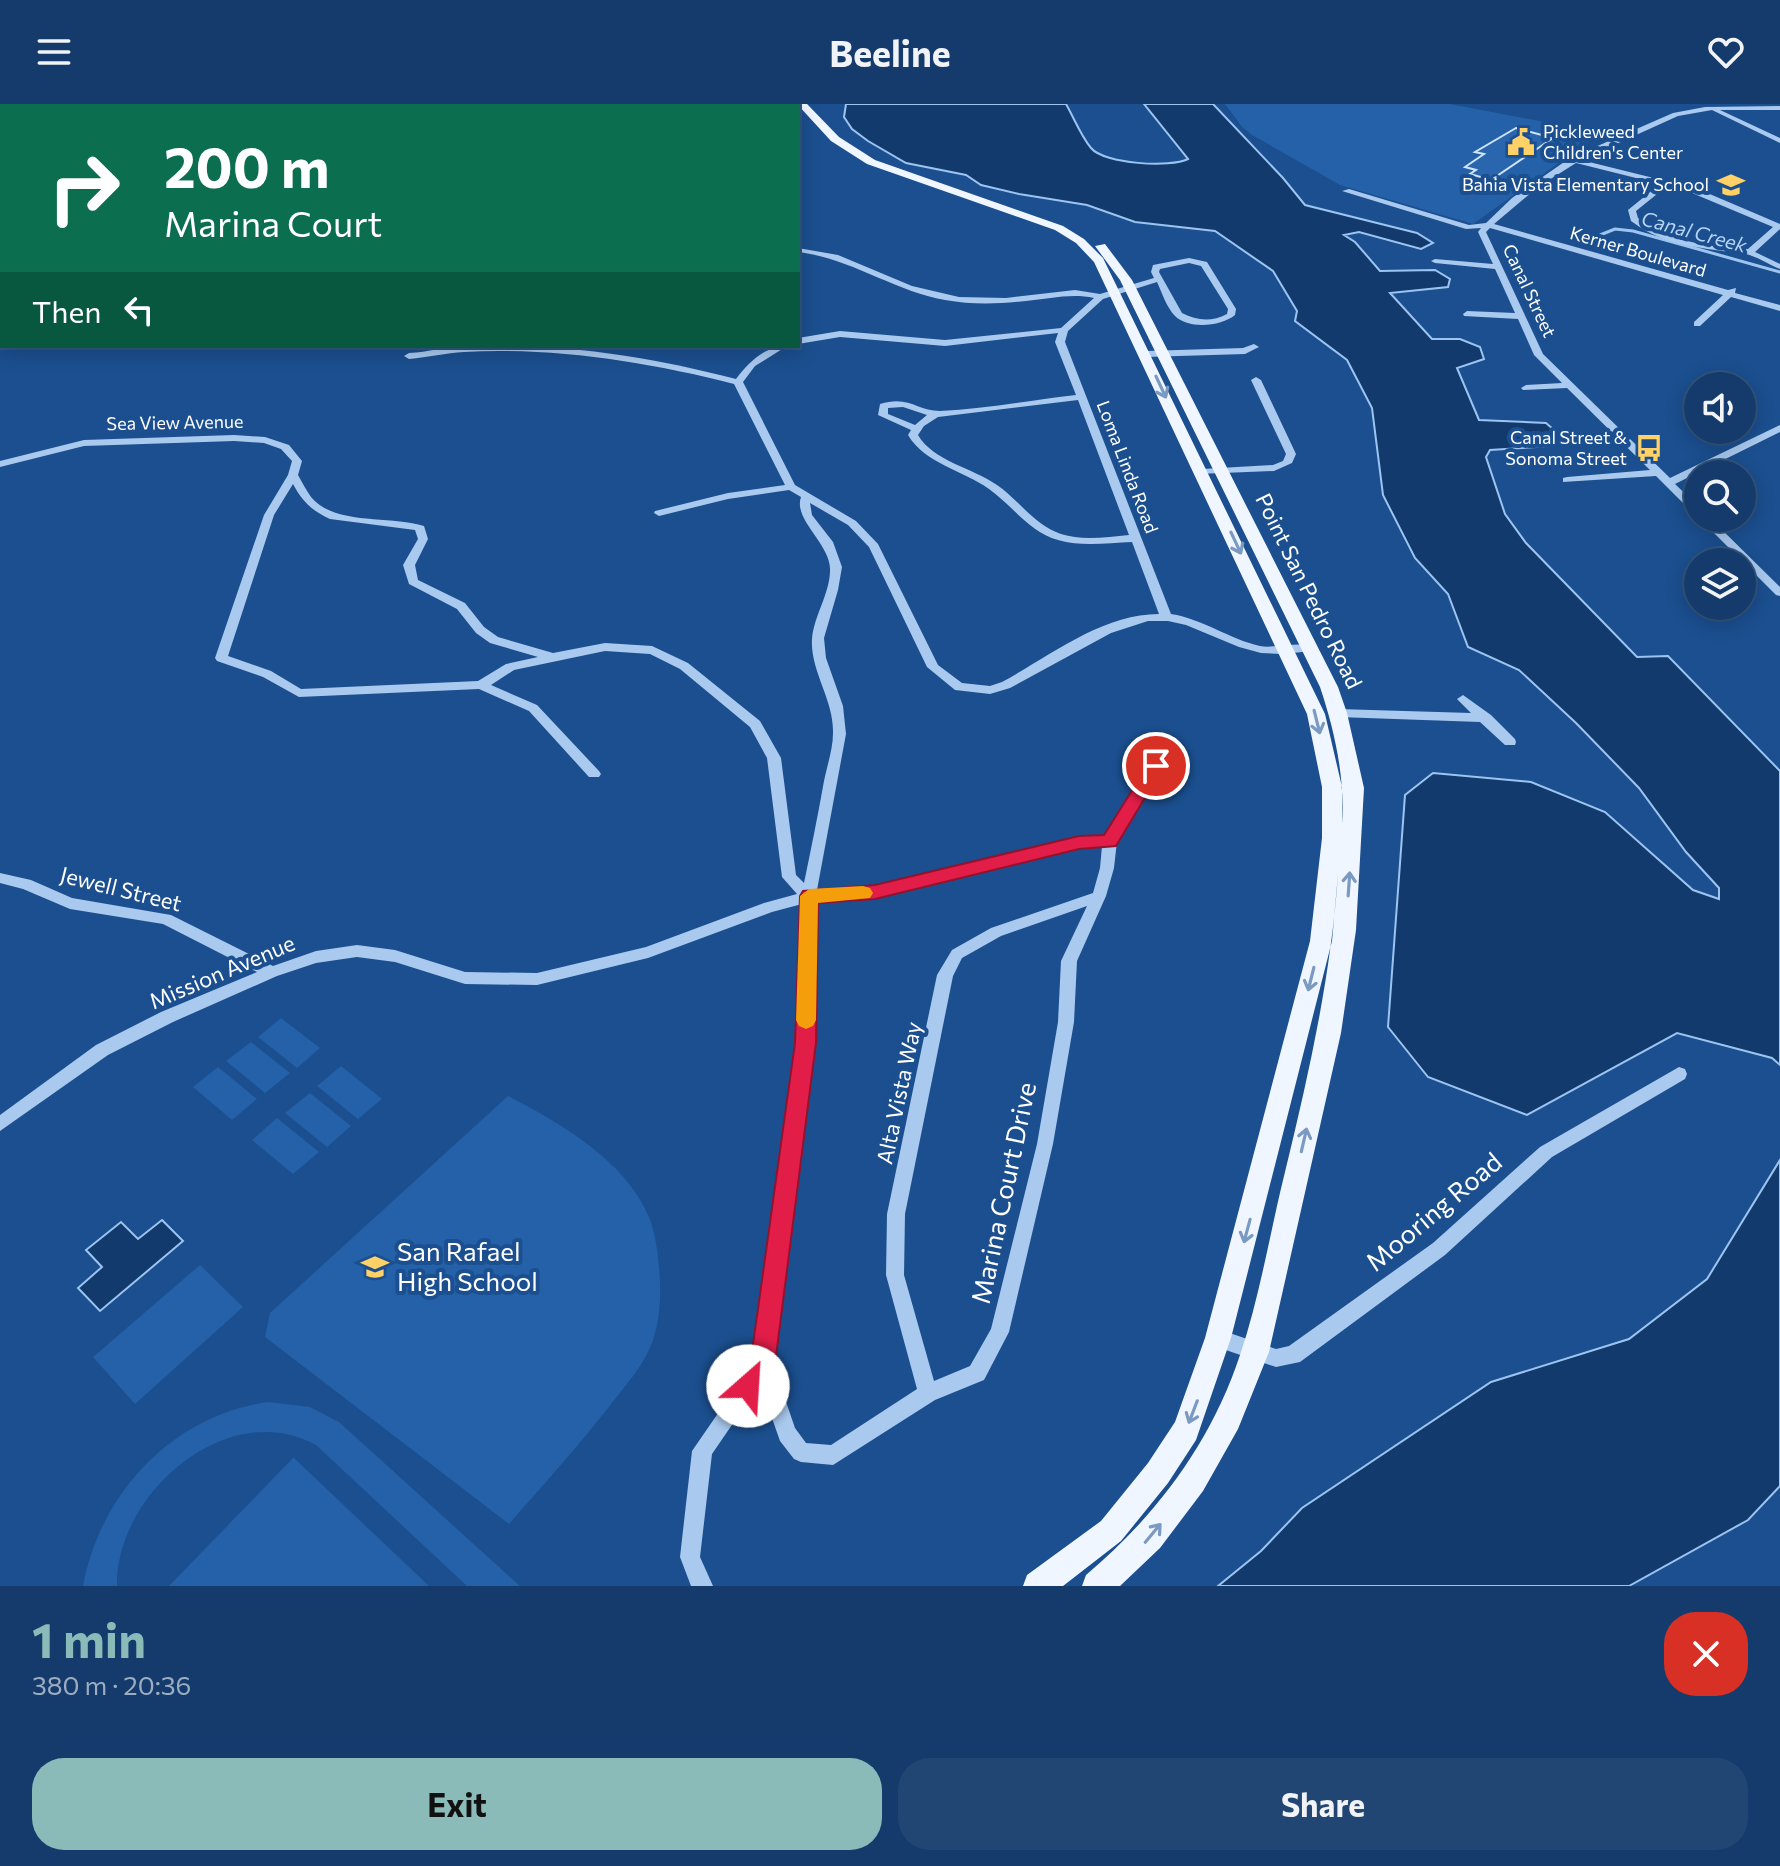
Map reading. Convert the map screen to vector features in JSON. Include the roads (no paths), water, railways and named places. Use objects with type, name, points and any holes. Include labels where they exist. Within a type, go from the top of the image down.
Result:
[{"type":"main road","name":"Point San Pedro Road","points":[[802,104],[835,139],[871,162],[1059,228],[1092,252],[1116,291],[1202,472],[1298,650],[1329,687],[1338,713],[1354,788],[1345,930],[1330,1033],[1255,1352],[1241,1395],[1216,1448],[1178,1503],[1130,1559],[1097,1586]]},
{"type":"main road","name":"Point San Pedro Road","points":[[816,104],[847,137],[877,158],[1051,218],[1081,232],[1111,255],[1221,471],[1298,650],[1332,787],[1332,838],[1321,941],[1218,1338],[1186,1430],[1158,1473],[1111,1531],[1038,1586]]},
{"type":"street","name":"Canal Street","points":[[1684,498],[1539,355],[1482,233],[1490,223],[1573,160],[1606,142],[1683,112],[1710,107],[1780,106]]},
{"type":"street","points":[[1710,107],[1780,141]]},
{"type":"street","points":[[1573,160],[1727,202],[1779,227],[1750,252]]},
{"type":"street","points":[[1665,184],[1632,210],[1634,219],[1641,226],[1716,250],[1750,252],[1780,267]]},
{"type":"street","name":"Kerner Boulevard","points":[[1346,191],[1469,227],[1490,223],[1780,305]]},
{"type":"street","points":[[800,250],[827,253],[919,293],[950,299],[1039,298],[1075,290],[1100,297]]},
{"type":"street","points":[[1198,261],[1204,264],[1232,309],[1231,315],[1221,321],[1186,319],[1179,315],[1165,291],[1156,267],[1198,261]]},
{"type":"street","points":[[1435,261],[1497,267]]},
{"type":"street","points":[[800,341],[840,334],[945,343],[1064,330],[1100,297],[1159,279]]},
{"type":"street","points":[[1130,288],[1165,291]]},
{"type":"street","points":[[1697,324],[1730,292]]},
{"type":"street","points":[[1467,314],[1520,316]]},
{"type":"street","name":"Loma Linda Road","points":[[1064,330],[1060,342],[1166,616]]},
{"type":"street","points":[[1146,354],[1245,351],[1254,347]]},
{"type":"street","points":[[738,382],[752,364],[779,348]]},
{"type":"street","points":[[409,356],[470,349],[602,356],[665,365],[738,382]]},
{"type":"street","points":[[1202,472],[1274,468],[1287,463],[1291,454],[1256,380]]},
{"type":"street","points":[[738,382],[791,487],[852,523],[874,546],[933,667],[959,687],[990,690],[1006,685],[1127,622],[1166,616],[1202,626],[1255,648],[1298,650]]},
{"type":"street","points":[[1526,388],[1568,385]]},
{"type":"street","points":[[1083,397],[935,414],[926,418],[916,429],[915,441],[924,450],[988,483],[1026,521],[1044,531],[1066,539],[1136,538]]},
{"type":"street","points":[[916,429],[883,415],[883,406],[893,402],[935,414]]},
{"type":"street","points":[[1669,483],[1780,428]]},
{"type":"street","points":[[1766,435],[1780,442]]},
{"type":"street","name":"Sea View Avenue","points":[[0,464],[84,443],[234,438],[265,440],[285,447],[297,461],[293,475],[309,501],[329,514],[361,520],[410,523],[420,528],[423,539],[409,565],[413,582],[461,606],[480,630],[494,640],[553,657]]},
{"type":"street","points":[[1567,480],[1658,473]]},
{"type":"street","points":[[293,475],[269,515],[221,658],[267,674],[299,693],[481,685],[533,708],[594,774]]},
{"type":"street","points":[[659,513],[728,496],[791,487]]},
{"type":"street","points":[[702,1586],[690,1557],[702,1451],[763,1364],[805,1043],[809,896],[840,734],[837,706],[820,658],[818,638],[836,567],[827,542],[807,515],[804,504],[807,496]]},
{"type":"street","points":[[1718,532],[1780,593]]},
{"type":"street","name":"Sea View Avenue","points":[[481,685],[510,667],[605,647],[652,650],[684,666],[755,724],[774,758],[789,877],[809,896]]},
{"type":"street","points":[[1463,699],[1510,742]]},
{"type":"street","points":[[1338,713],[1486,718]]},
{"type":"street","name":"Marina Court Drive","points":[[763,1364],[787,1434],[801,1452],[833,1455],[928,1393],[977,1373],[1000,1332],[1045,1144],[1066,1022],[1069,961],[1099,896],[1110,841],[1168,747]]},
{"type":"street","name":"Mission Avenue","points":[[0,1124],[102,1050],[167,1017],[272,972],[316,957],[357,951],[395,956],[465,978],[537,979],[648,952],[769,907],[809,896],[875,892],[1079,842],[1110,841]]},
{"type":"street","name":"Jewell Street","points":[[0,878],[26,884],[70,903],[166,919],[272,972]]},
{"type":"street","name":"Alta Vista Way","points":[[928,1393],[895,1275],[896,1214],[945,975],[957,954],[996,932],[1099,896]]},
{"type":"street","name":"Mooring Road","points":[[1218,1338],[1276,1358],[1293,1355],[1439,1249],[1546,1152],[1679,1074]]},
{"type":"waterway","name":"Canal Creek","points":[[1600,235],[1615,229],[1633,231],[1780,272]]},
{"type":"place","name":"Pickleweed Children's Center","points":[[1521,142]]},
{"type":"place","name":"Bahia Vista Elementary School","points":[[1731,185]]},
{"type":"place","name":"Canal Street & Sonoma Street","points":[[1649,448]]},
{"type":"place","name":"San Rafael High School","points":[[375,1267]]}]
